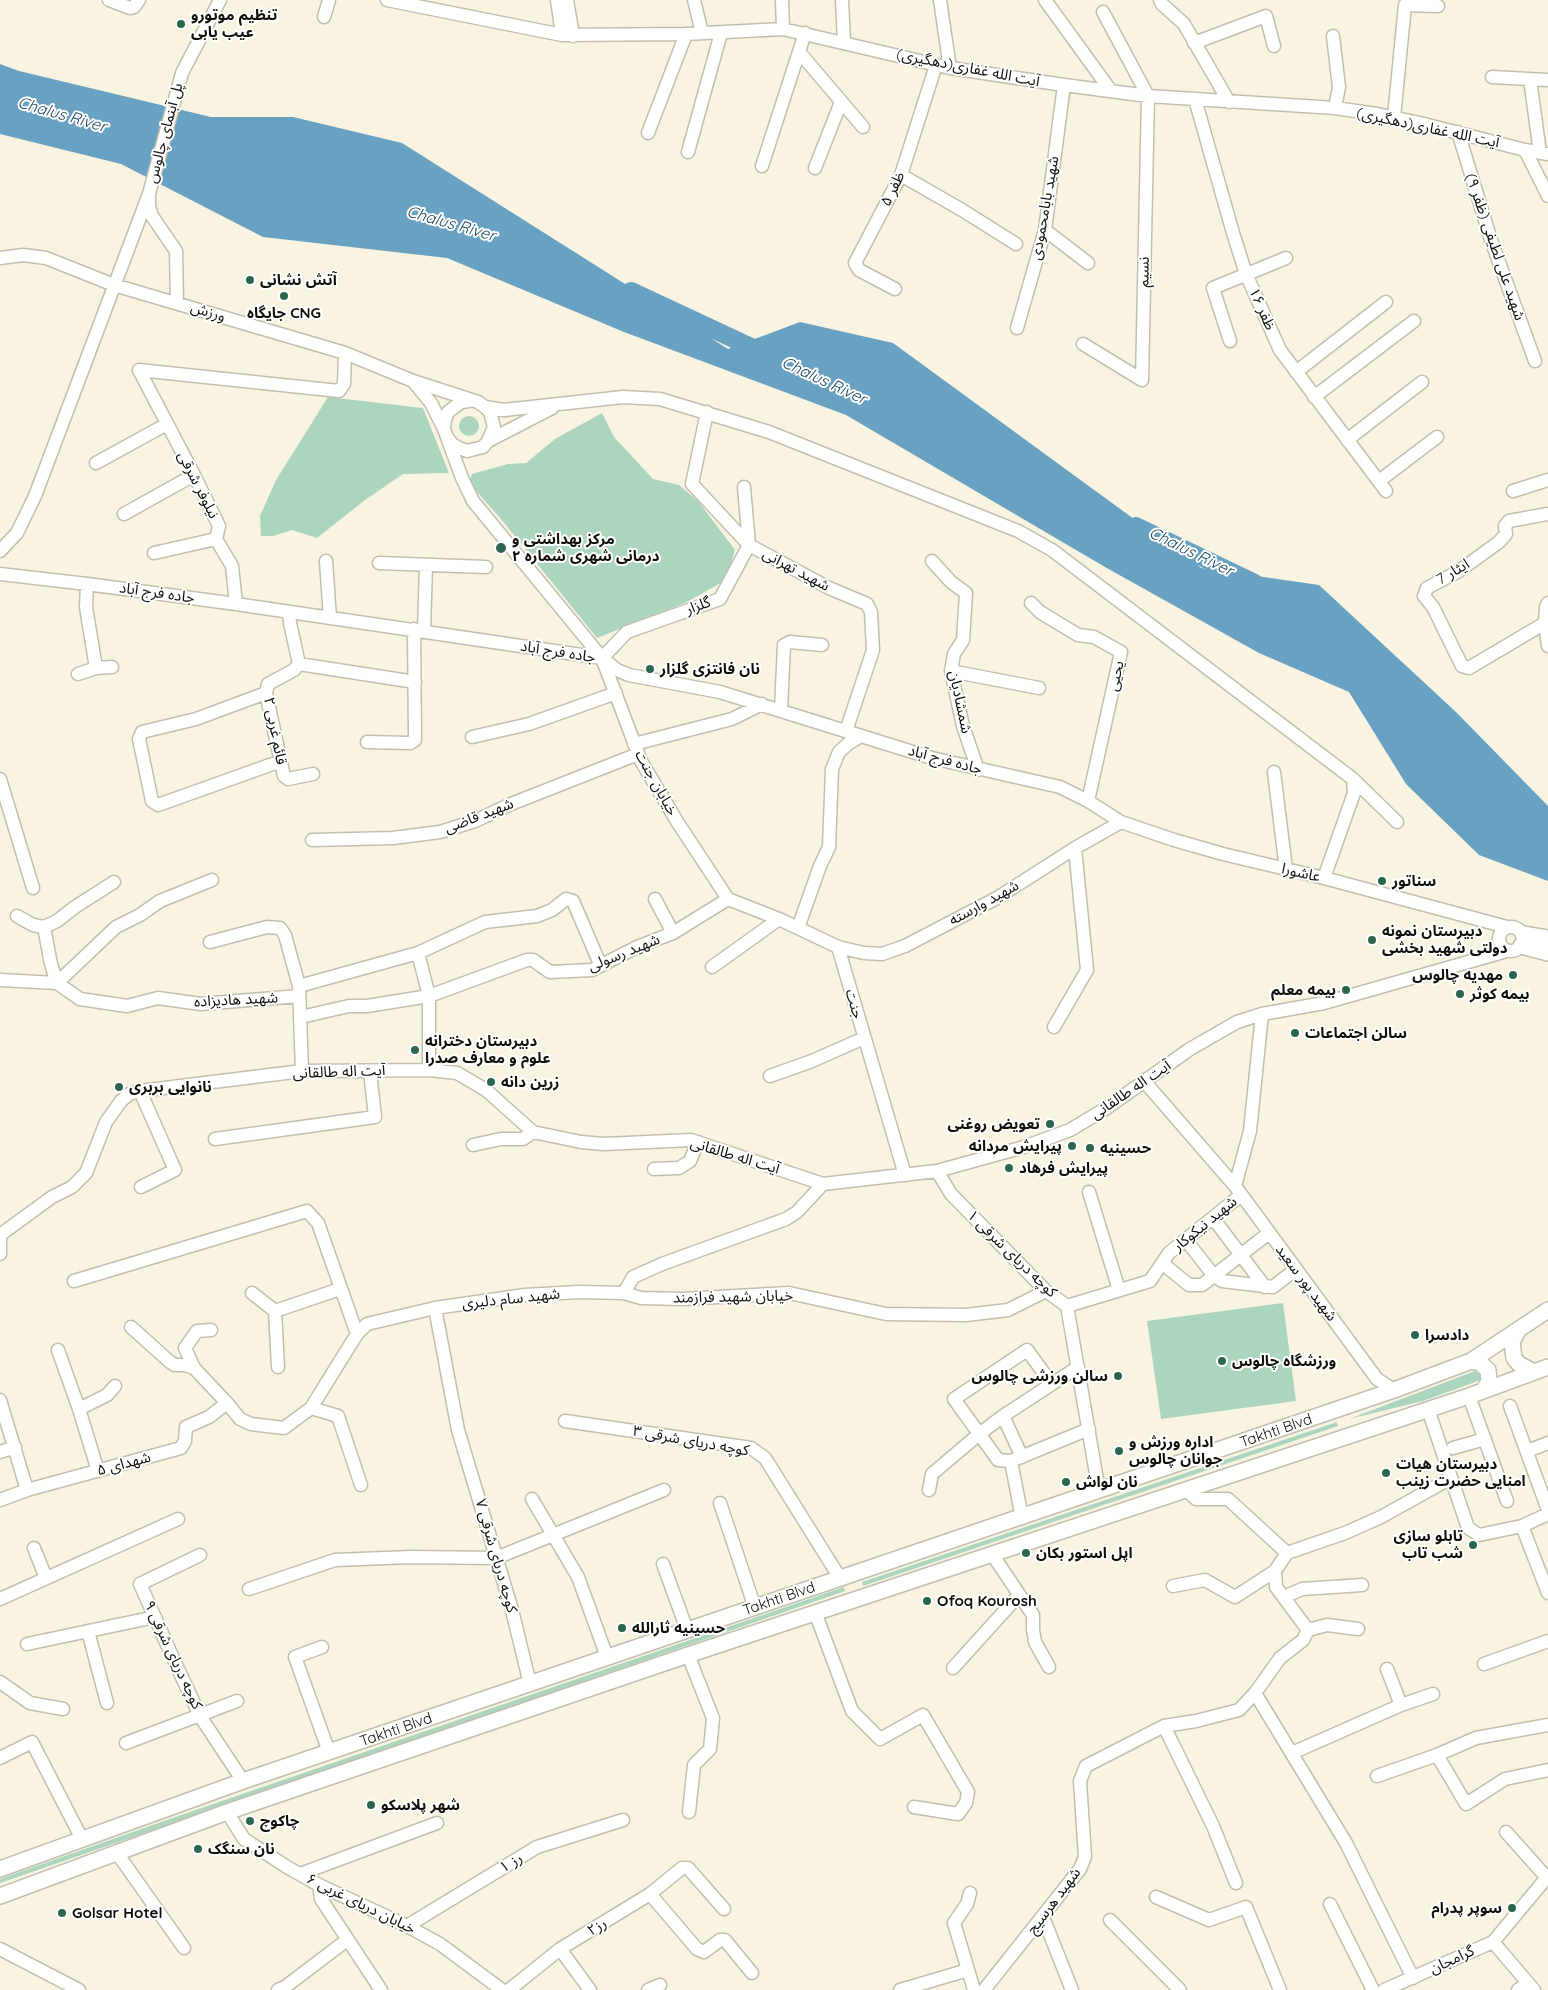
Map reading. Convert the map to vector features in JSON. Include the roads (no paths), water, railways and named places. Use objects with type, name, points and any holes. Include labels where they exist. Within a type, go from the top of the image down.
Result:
[{"type":"main road","points":[[1510,942],[1548,938]]},
{"type":"main road","points":[[1510,942],[1548,953]]},
{"type":"main road","name":"Takhti Blvd","points":[[0,1869],[242,1781],[1372,1398],[1471,1361],[1548,1310]]},
{"type":"main road","points":[[1520,1328],[1512,1342],[1514,1358],[1519,1364],[1541,1370]]},
{"type":"main road","points":[[1471,1361],[1480,1363],[1488,1370],[1489,1381],[1484,1390]]},
{"type":"main road","name":"Takhti Blvd","points":[[0,1896],[227,1812],[815,1612],[1469,1396],[1541,1370]]},
{"type":"main road","points":[[845,1577],[859,1598]]},
{"type":"street","points":[[109,0],[137,4]]},
{"type":"street","name":"پل آبنمای چالوس","points":[[0,550],[17,532],[35,496],[149,193],[182,73],[220,0]]},
{"type":"street","points":[[324,17],[329,0]]},
{"type":"street","name":"آیت الله غفاری(دهگیری)","points":[[387,0],[568,35],[686,34],[783,29],[950,68],[1148,96],[1335,108],[1394,117],[1525,150],[1544,153]]},
{"type":"street","points":[[557,0],[568,35]]},
{"type":"street","points":[[567,0],[568,35]]},
{"type":"street","points":[[694,0],[702,33]]},
{"type":"street","points":[[782,0],[783,29]]},
{"type":"street","points":[[842,0],[844,42]]},
{"type":"street","points":[[940,0],[950,68]]},
{"type":"street","points":[[1046,0],[1111,91]]},
{"type":"street","points":[[1160,0],[1184,24],[1229,102]]},
{"type":"street","points":[[1394,117],[1405,2],[1438,6]]},
{"type":"street","points":[[1103,12],[1148,96]]},
{"type":"street","points":[[1194,43],[1266,16],[1274,46]]},
{"type":"street","points":[[688,152],[721,33]]},
{"type":"street","points":[[762,166],[805,33]]},
{"type":"street","points":[[648,133],[686,34]]},
{"type":"street","points":[[1333,36],[1338,87],[1335,108]]},
{"type":"street","points":[[800,53],[862,127]]},
{"type":"street","name":"ظفر ۵","points":[[895,289],[859,270],[855,263],[901,175],[936,65]]},
{"type":"street","points":[[1492,78],[1548,80]]},
{"type":"street","points":[[1530,79],[1544,153]]},
{"type":"street","name":"شهید بابامحمودی","points":[[1017,328],[1045,230],[1064,85]]},
{"type":"street","name":"نسیم","points":[[1083,344],[1142,380],[1148,96]]},
{"type":"street","name":"ظفر ۱۶","points":[[1195,99],[1232,234],[1246,274],[1280,350],[1382,486],[1437,437]]},
{"type":"street","points":[[815,168],[841,102]]},
{"type":"street","name":"شهید علی لطیفی (ظفر ۹)","points":[[1458,132],[1491,240],[1535,361]]},
{"type":"street","points":[[1525,150],[1548,196]]},
{"type":"street","points":[[901,175],[1016,244]]},
{"type":"street","points":[[149,193],[149,207],[152,216],[176,251],[177,302]]},
{"type":"street","points":[[1045,230],[1088,263]]},
{"type":"street","name":"ورزش","points":[[1,262],[23,255],[46,258],[114,285],[346,353],[413,382],[469,400]]},
{"type":"street","points":[[1230,341],[1213,288],[1286,258]]},
{"type":"street","points":[[1296,372],[1386,302]]},
{"type":"street","points":[[1314,397],[1414,321]]},
{"type":"street","name":"نیلوفر شرقی","points":[[236,604],[232,566],[216,539],[219,526],[139,370],[339,391],[344,384],[346,353]]},
{"type":"street","points":[[413,382],[431,403],[446,433],[460,473],[473,501],[602,658]]},
{"type":"street","points":[[1347,440],[1422,382]]},
{"type":"street","points":[[476,450],[459,448],[446,433],[445,420],[448,412],[461,402],[469,400],[504,410],[623,398],[660,399],[769,432],[1009,528],[1052,550],[1353,779],[1397,822]]},
{"type":"street","points":[[460,473],[476,450],[559,405]]},
{"type":"street","points":[[485,406],[493,420],[494,427],[488,442]]},
{"type":"street","name":"شهید تهرانی","points":[[707,412],[692,484],[748,545],[829,588],[867,604],[871,612],[873,650],[846,731]]},
{"type":"street","points":[[96,463],[167,424]]},
{"type":"street","points":[[124,514],[194,475]]},
{"type":"street","points":[[1513,491],[1548,480]]},
{"type":"street","points":[[744,487],[748,545]]},
{"type":"street","name":"ایثار 7","points":[[1545,622],[1469,668],[1462,666],[1433,608],[1424,596],[1427,588],[1459,570],[1499,542],[1506,534],[1505,526],[1509,521],[1548,514]]},
{"type":"street","points":[[154,553],[216,539]]},
{"type":"street","name":"گلزار","points":[[602,658],[627,632],[720,598],[748,545]]},
{"type":"street","points":[[326,561],[330,618]]},
{"type":"street","name":"شمشادیان","points":[[932,561],[951,582],[966,593],[963,640],[954,654],[951,671],[963,726],[978,770]]},
{"type":"street","points":[[379,563],[486,567]]},
{"type":"street","points":[[367,742],[410,743],[415,740],[415,682],[426,566]]},
{"type":"street","name":"جاده فرج آباد","points":[[1,571],[602,658],[617,670],[629,675],[720,692],[932,758],[978,770],[1060,787],[1088,801],[1121,822]]},
{"type":"street","points":[[87,584],[86,607],[96,668]]},
{"type":"street","name":"یحیی","points":[[1031,603],[1040,612],[1078,635],[1094,637],[1121,652],[1088,801]]},
{"type":"street","points":[[1548,603],[1545,622],[1548,646]]},
{"type":"street","points":[[290,612],[290,623],[299,664],[415,682]]},
{"type":"street","points":[[781,710],[784,645],[790,642],[822,645]]},
{"type":"street","name":"خیابان جنت","points":[[602,658],[636,749],[678,823],[728,899]]},
{"type":"street","name":"قائم غربی ۲","points":[[299,664],[294,670],[268,684],[266,693],[284,776],[288,779],[313,774]]},
{"type":"street","points":[[78,674],[96,668],[112,667]]},
{"type":"street","points":[[951,671],[1039,688]]},
{"type":"street","points":[[266,693],[196,719],[142,732],[139,739],[152,801],[158,804],[281,761]]},
{"type":"street","points":[[472,737],[529,724],[616,693]]},
{"type":"street","name":"شهید قاضی","points":[[312,840],[393,838],[440,832],[475,821],[636,749],[732,720],[762,704]]},
{"type":"street","points":[[798,928],[820,866],[830,847],[832,769],[839,752],[861,736]]},
{"type":"street","points":[[1274,772],[1286,869]]},
{"type":"street","points":[[0,779],[33,888]]},
{"type":"street","points":[[1324,878],[1354,793],[1353,779]]},
{"type":"street","name":"عاشورا","points":[[1121,822],[1223,854],[1324,878],[1482,921],[1518,928],[1510,942]]},
{"type":"street","name":"شهید وارسته","points":[[838,948],[882,954],[905,946],[997,898],[1075,848],[1121,822]]},
{"type":"street","points":[[1054,1027],[1087,970],[1075,848]]},
{"type":"street","points":[[0,980],[56,982],[116,927],[140,915],[160,901],[212,880]]},
{"type":"street","points":[[17,916],[33,925],[44,927],[58,921],[114,882]]},
{"type":"street","name":"شهید هادیزاده","points":[[56,982],[80,1000],[128,1006],[158,998],[202,1004],[299,991],[418,953],[485,922],[537,916],[552,910],[566,899],[573,901],[600,964]]},
{"type":"street","points":[[655,899],[673,933]]},
{"type":"street","points":[[728,899],[779,919],[838,948]]},
{"type":"street","name":"شهید رسولی","points":[[301,1017],[349,1006],[367,1006],[429,996],[527,960],[533,960],[550,972],[592,970],[600,964],[637,947],[673,933],[728,899]]},
{"type":"street","points":[[712,967],[779,919]]},
{"type":"street","points":[[1482,921],[1510,942]]},
{"type":"street","points":[[44,927],[56,982]]},
{"type":"street","points":[[210,942],[267,927],[280,928],[285,935],[299,991],[302,1071]]},
{"type":"street","name":"آیت اله طالقانی","points":[[0,1235],[52,1197],[72,1187],[86,1173],[106,1122],[120,1101],[129,1094],[140,1091],[302,1071],[429,1070],[457,1073],[486,1090],[533,1132],[581,1142],[604,1144],[691,1140],[823,1184],[937,1171],[1024,1147],[1070,1130],[1105,1109],[1190,1049],[1237,1022],[1262,1014],[1324,1003],[1482,958],[1510,942]]},
{"type":"street","name":"جنت","points":[[838,948],[905,1175]]},
{"type":"street","points":[[418,953],[429,996],[429,1070]]},
{"type":"street","points":[[1238,1191],[1250,1132],[1262,1014]]},
{"type":"street","points":[[770,1076],[812,1061],[864,1038]]},
{"type":"street","points":[[215,1139],[375,1116],[370,1071]]},
{"type":"street","name":"شهید پور سعید","points":[[1144,1081],[1238,1191],[1377,1379],[1394,1390]]},
{"type":"street","points":[[140,1091],[175,1170],[141,1187]]},
{"type":"street","points":[[473,1145],[501,1139],[523,1139],[533,1132]]},
{"type":"street","points":[[654,1168],[679,1168],[690,1161],[698,1142]]},
{"type":"street","name":"کوچه دریای شرقی ۱","points":[[937,1171],[951,1194],[1046,1290],[1067,1306],[1099,1491]]},
{"type":"street","points":[[624,1293],[633,1277],[662,1264],[786,1219],[797,1212],[823,1184]]},
{"type":"street","name":"شهید نیکوکار","points":[[1067,1306],[1150,1281],[1169,1254],[1213,1218],[1238,1191]]},
{"type":"street","points":[[1089,1192],[1119,1290]]},
{"type":"street","points":[[74,1281],[307,1211],[318,1223],[357,1334]]},
{"type":"street","points":[[1213,1218],[1265,1287]]},
{"type":"street","points":[[1162,1263],[1189,1285],[1202,1285],[1269,1233]]},
{"type":"street","points":[[0,1235],[0,1254]]},
{"type":"street","points":[[1186,1240],[1214,1276],[1222,1281],[1273,1287],[1296,1269]]},
{"type":"street","points":[[275,1311],[340,1289]]},
{"type":"street","name":"خیابان شهید فرازمند","points":[[624,1293],[642,1298],[683,1299],[789,1293],[886,1314],[966,1315],[1008,1310],[1046,1290]]},
{"type":"street","points":[[252,1292],[275,1311],[278,1367]]},
{"type":"street","name":"شهید سام دلیری","points":[[194,1368],[228,1403],[240,1419],[251,1424],[284,1428],[311,1408],[357,1334],[367,1324],[435,1308],[525,1295],[579,1292],[624,1293]]},
{"type":"street","name":"کوچه دریای شرقی ۷","points":[[435,1308],[458,1430],[496,1558],[530,1684]]},
{"type":"street","points":[[131,1327],[170,1362],[175,1365],[185,1364],[194,1368]]},
{"type":"street","points":[[194,1368],[185,1348],[197,1331],[211,1330]]},
{"type":"street","points":[[58,1350],[98,1471]]},
{"type":"street","points":[[1052,1384],[1027,1350],[954,1399],[978,1435],[998,1460],[1017,1459],[1089,1429]]},
{"type":"street","points":[[928,1490],[932,1474],[978,1435],[1003,1416],[1078,1367]]},
{"type":"street","points":[[1372,1398],[1377,1388],[1377,1379]]},
{"type":"street","points":[[79,1409],[107,1395],[115,1386]]},
{"type":"street","points":[[1469,1396],[1507,1501]]},
{"type":"street","points":[[0,1400],[28,1490]]},
{"type":"street","name":"شهدای ۵","points":[[0,1500],[28,1490],[181,1448],[185,1442],[186,1427],[209,1417],[228,1403]]},
{"type":"street","points":[[1510,1406],[1548,1510]]},
{"type":"street","points":[[311,1408],[338,1416],[361,1485]]},
{"type":"street","points":[[1428,1409],[1468,1528],[1479,1535],[1522,1526],[1548,1514]]},
{"type":"street","points":[[1003,1416],[1017,1459],[1022,1518]]},
{"type":"street","name":"کوچه دریای شرقی ۳","points":[[565,1421],[751,1448],[765,1458],[845,1577]]},
{"type":"street","points":[[1452,1448],[1485,1439]]},
{"type":"street","points":[[1527,1450],[1548,1444]]},
{"type":"street","points":[[0,1452],[15,1447]]},
{"type":"street","points":[[1173,1586],[1205,1580],[1236,1597],[1275,1571],[1287,1553],[1345,1533],[1380,1517],[1451,1478]]},
{"type":"street","points":[[1185,1489],[1196,1500],[1228,1499],[1287,1553]]},
{"type":"street","points":[[249,1589],[335,1560],[410,1557],[496,1558],[664,1490]]},
{"type":"street","points":[[532,1499],[578,1577],[607,1658]]},
{"type":"street","points":[[720,1503],[755,1608]]},
{"type":"street","points":[[0,1599],[178,1519]]},
{"type":"street","points":[[1522,1526],[1548,1593]]},
{"type":"street","points":[[34,1548],[46,1578]]},
{"type":"street","name":"کوچه دریای شرقی ۹","points":[[200,1554],[140,1584],[200,1716],[242,1781]]},
{"type":"street","points":[[992,1554],[1033,1615],[1035,1642],[1049,1667]]},
{"type":"street","points":[[663,1564],[688,1630]]},
{"type":"street","points":[[1275,1571],[1276,1587],[1308,1630],[1327,1625],[1358,1629]]},
{"type":"street","points":[[1284,1597],[1302,1589],[1362,1585]]},
{"type":"street","points":[[953,1668],[1019,1595]]},
{"type":"street","points":[[815,1612],[852,1712],[880,1739],[923,1715],[968,1792],[966,1803],[958,1814],[914,1807]]},
{"type":"street","points":[[27,1644],[155,1617]]},
{"type":"street","name":"شهید هرسیج","points":[[984,1990],[1080,1869],[1085,1857],[1080,1781],[1086,1766],[1164,1726],[1196,1721],[1239,1710],[1255,1693],[1280,1658],[1303,1640],[1308,1630]]},
{"type":"street","points":[[88,1631],[107,1703]]},
{"type":"street","points":[[1484,1664],[1548,1641]]},
{"type":"street","points":[[322,1647],[295,1657],[329,1752]]},
{"type":"street","points":[[688,1655],[713,1718],[710,1749],[694,1765],[689,1812]]},
{"type":"street","points":[[1387,1669],[1402,1705]]},
{"type":"street","points":[[0,1682],[30,1703],[63,1709]]},
{"type":"street","points":[[1255,1693],[1346,1843],[1413,1978]]},
{"type":"street","points":[[1292,1753],[1402,1705],[1434,1694]]},
{"type":"street","points":[[126,1743],[237,1701]]},
{"type":"street","points":[[1377,1776],[1437,1755],[1476,1738],[1548,1725]]},
{"type":"street","points":[[1164,1726],[1213,1826],[1236,1883]]},
{"type":"street","points":[[0,1758],[32,1742],[82,1839]]},
{"type":"street","points":[[1437,1755],[1466,1804],[1505,1779],[1548,1770]]},
{"type":"street","name":"خیابان دریای غربی ۶","points":[[227,1812],[244,1839],[319,1885],[407,1926],[440,1944],[502,1990]]},
{"type":"street","name":"رز ۱","points":[[407,1926],[537,1847],[623,1820]]},
{"type":"street","points":[[300,1874],[437,1823]]},
{"type":"street","points":[[1506,1832],[1547,1877],[1493,1942],[1527,1988]]},
{"type":"street","points":[[117,1852],[184,1948]]},
{"type":"street","name":"رز۲","points":[[509,1990],[560,1949],[650,1894],[682,1868],[688,1868],[724,1909]]},
{"type":"street","points":[[319,1885],[321,1899],[381,1990]]},
{"type":"street","points":[[970,1893],[967,1904],[954,1923],[974,1990]]},
{"type":"street","points":[[650,1894],[697,1949],[704,1952],[720,1940],[725,1940],[752,1973]]},
{"type":"street","points":[[1156,1897],[1209,1920],[1246,1907],[1280,1990]]},
{"type":"street","points":[[1330,1904],[1373,1990]]},
{"type":"street","points":[[1042,1917],[1072,1990]]},
{"type":"street","points":[[1110,1920],[1180,1990]]},
{"type":"street","points":[[278,1990],[285,1987],[348,1940]]},
{"type":"street","name":"گرامجان","points":[[1384,1990],[1493,1942]]},
{"type":"street","points":[[0,1949],[75,1989]]},
{"type":"street","points":[[560,1949],[590,1990]]},
{"type":"street","points":[[900,1990],[968,1970]]},
{"type":"street","points":[[648,1990],[660,1986]]},
{"type":"water","points":[[0,64],[19,71],[211,117],[293,117],[402,143],[728,349],[800,322],[893,343],[1201,568],[1319,585],[1457,713],[1548,806],[1548,881],[1479,855],[1406,784],[1349,692],[1259,653],[1105,567],[846,415],[624,332],[447,258],[263,237],[121,164],[0,134]]},
{"type":"waterway","name":"Chalus River","points":[[631,291],[766,354]]},
{"type":"waterway","name":"Chalus River","points":[[1136,526],[1255,583]]},
{"type":"place","name":"تنظیم موتورو عیب یابی","points":[[181,24]]},
{"type":"place","name":"آتش نشانی","points":[[250,280]]},
{"type":"place","name":"جایگاه CNG","points":[[284,296]]},
{"type":"place","name":"مرکز بهداشتی و درمانی شهری شماره ۲","points":[[501,548]]},
{"type":"place","name":"نان فانتزی گلزار","points":[[650,669]]},
{"type":"place","name":"سناتور","points":[[1382,881]]},
{"type":"place","name":"دبیرستان نمونه دولتی شهید بخشی","points":[[1372,940]]},
{"type":"place","name":"مهدیه چالوس","points":[[1513,975]]},
{"type":"place","name":"بیمه معلم","points":[[1346,990]]},
{"type":"place","name":"بیمه کوثر","points":[[1460,994]]},
{"type":"place","name":"سالن اجتماعات","points":[[1295,1033]]},
{"type":"place","name":"دبیرستان دخترانه علوم و معارف صدرا","points":[[415,1050]]},
{"type":"place","name":"زرین دانه","points":[[491,1082]]},
{"type":"place","name":"نانوایی بربری","points":[[119,1087]]},
{"type":"place","name":"تعویض روغنی","points":[[1050,1124]]},
{"type":"place","name":"پیرایش مردانه","points":[[1072,1146]]},
{"type":"place","name":"حسینیه","points":[[1090,1148]]},
{"type":"place","name":"پیرایش فرهاد","points":[[1009,1168]]},
{"type":"place","name":"دادسرا","points":[[1415,1335]]},
{"type":"place","name":"ورزشگاه چالوس","points":[[1222,1361]]},
{"type":"place","name":"سالن ورزشی چالوس","points":[[1118,1376]]},
{"type":"place","name":"اداره ورزش و جوانان چالوس","points":[[1119,1451]]},
{"type":"place","name":"دبیرستان هیات امنایی حضرت زینب","points":[[1386,1473]]},
{"type":"place","name":"نان لواش","points":[[1066,1482]]},
{"type":"place","name":"تابلو سازی شب تاب","points":[[1473,1545]]},
{"type":"place","name":"اپل استور بکان","points":[[1026,1553]]},
{"type":"place","name":"Ofoq Kourosh","points":[[927,1601]]},
{"type":"place","name":"حسینیه ثارالله","points":[[622,1628]]},
{"type":"place","name":"شهر پلاسکو","points":[[371,1805]]},
{"type":"place","name":"چاکوچ","points":[[250,1821]]},
{"type":"place","name":"نان سنگک","points":[[198,1849]]},
{"type":"place","name":"سوپر پدرام","points":[[1512,1908]]},
{"type":"place","name":"Golsar Hotel","points":[[62,1913]]}]
